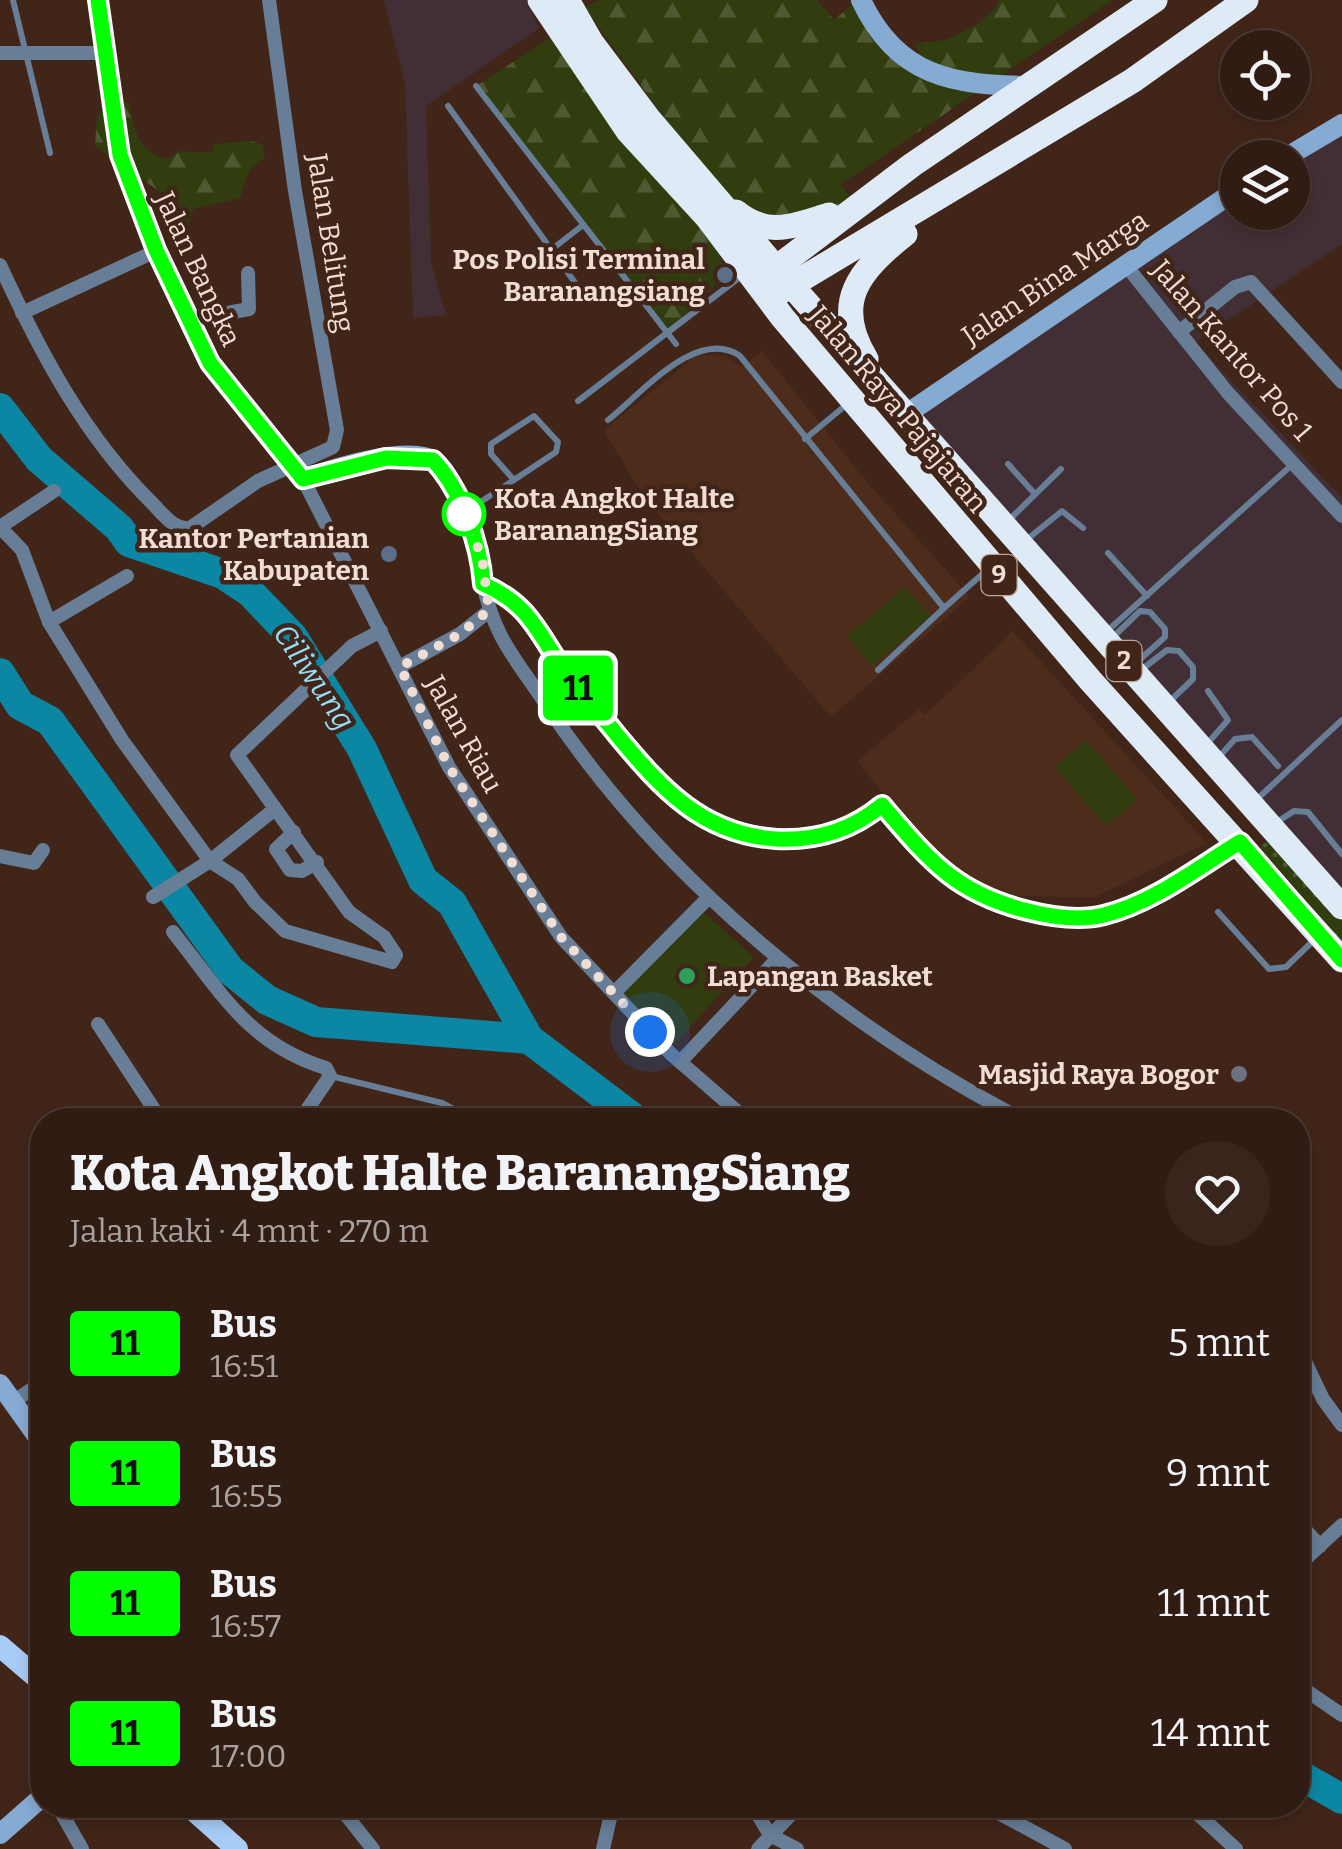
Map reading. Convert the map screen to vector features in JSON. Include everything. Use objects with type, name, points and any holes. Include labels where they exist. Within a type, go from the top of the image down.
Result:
[{"type":"highway","name":"Jalan Raya Pajajaran","points":[[540,0],[711,188],[768,281],[852,400],[992,566],[1342,960]]},
{"type":"highway","name":"Jalan Raya Pajajaran","points":[[567,0],[582,48],[628,131],[768,281],[885,392],[1278,836],[1338,894]]},
{"type":"highway","points":[[768,281],[858,204],[1154,0]]},
{"type":"highway","name":"Jalan Raya Pajajaran","points":[[768,281],[971,180],[1132,81],[1246,0]]},
{"type":"highway","points":[[885,392],[854,330],[849,309],[857,279],[883,252],[971,180]]},
{"type":"highway","name":"2","points":[[711,188],[758,228],[782,230],[858,204]]},
{"type":"highway","points":[[1215,818],[1229,820],[1244,798]]},
{"type":"highway","points":[[1259,864],[1257,852],[1264,842],[1278,836]]},
{"type":"main road","points":[[0,1646],[30,1672]]},
{"type":"main road","points":[[202,1818],[237,1849]]},
{"type":"street","name":"Jalan Bangka","points":[[98,0],[120,155],[156,250],[221,380],[296,471]]},
{"type":"street","name":"Jalan Belitung","points":[[269,0],[301,228],[338,430],[333,446],[296,471]]},
{"type":"street","points":[[862,0],[893,50],[944,79],[972,86],[1030,86]]},
{"type":"street","points":[[0,53],[106,53]]},
{"type":"street","points":[[1310,143],[1342,124]]},
{"type":"street","name":"Jalan Bina Marga","points":[[906,415],[1220,201]]},
{"type":"street","points":[[22,313],[156,250]]},
{"type":"street","name":"Jalan Kantor Pos 1","points":[[1124,263],[1228,394],[1342,516]]},
{"type":"street","points":[[0,264],[22,313],[87,428],[117,469],[176,526],[190,528],[296,471],[418,456],[433,460],[444,472],[482,558],[483,584],[499,636],[595,775],[708,898],[778,958],[988,1108]]},
{"type":"street","points":[[189,320],[243,314],[251,302],[248,273]]},
{"type":"street","points":[[1178,332],[1236,286],[1251,282],[1342,382]]},
{"type":"street","name":"Jalan Riau","points":[[296,471],[449,767],[561,937],[680,1062],[733,1108]]},
{"type":"street","points":[[54,490],[0,527],[22,550],[49,622],[122,740],[210,861],[238,878],[255,902],[292,935],[396,961],[384,937],[349,912],[238,752],[352,646],[381,631]]},
{"type":"street","points":[[49,622],[128,576]]},
{"type":"street","points":[[483,584],[508,595],[528,611],[569,677],[655,780],[682,807],[724,830],[800,840],[866,819],[882,805],[933,865],[970,892],[1009,907],[1076,918],[1104,915],[1142,901],[1240,842]]},
{"type":"street","points":[[400,667],[460,634],[489,610]]},
{"type":"street","points":[[153,897],[210,861],[275,809]]},
{"type":"street","points":[[294,832],[276,849],[290,870],[302,871],[317,862]]},
{"type":"street","points":[[0,856],[34,863],[43,850]]},
{"type":"street","points":[[614,993],[708,898]]},
{"type":"street","points":[[173,932],[248,1027],[298,1060],[326,1068],[330,1076],[308,1108]]},
{"type":"street","points":[[680,1062],[778,958]]},
{"type":"street","points":[[98,1024],[154,1108]]},
{"type":"street","points":[[1310,1372],[1323,1400],[1342,1425]]},
{"type":"street","points":[[30,1386],[6,1393],[30,1426]]},
{"type":"street","points":[[1310,1555],[1342,1524]]},
{"type":"street","points":[[1310,1535],[1320,1546]]},
{"type":"street","points":[[1310,1693],[1342,1715]]},
{"type":"street","points":[[0,1834],[30,1808]]},
{"type":"street","points":[[65,1818],[82,1849]]},
{"type":"street","points":[[348,1818],[373,1849]]},
{"type":"street","points":[[603,1849],[610,1818]]},
{"type":"street","points":[[760,1818],[770,1836],[796,1849]]},
{"type":"street","points":[[758,1849],[787,1818]]},
{"type":"street","points":[[1008,1818],[1065,1849]]},
{"type":"street","points":[[1202,1818],[1236,1849]]},
{"type":"lane","points":[[13,0],[50,152]]},
{"type":"lane","points":[[476,86],[676,344]]},
{"type":"lane","points":[[448,106],[581,291]]},
{"type":"lane","points":[[551,250],[583,225]]},
{"type":"lane","points":[[578,401],[667,332],[768,281]]},
{"type":"lane","points":[[608,420],[690,355],[718,347],[740,356],[944,608]]},
{"type":"lane","points":[[805,439],[852,400]]},
{"type":"lane","points":[[464,514],[514,480],[558,447],[534,416],[492,444],[491,454],[514,480]]},
{"type":"lane","points":[[1105,639],[1146,596],[1295,463]]},
{"type":"lane","points":[[1008,464],[1034,493]]},
{"type":"lane","points":[[1012,535],[1034,493],[1061,468]]},
{"type":"lane","points":[[1012,535],[1062,511],[1083,528]]},
{"type":"lane","points":[[1108,552],[1146,596]]},
{"type":"lane","points":[[878,670],[992,566]]},
{"type":"lane","points":[[1105,639],[1140,612],[1150,612],[1165,629],[1165,637],[1133,671]]},
{"type":"lane","points":[[1133,671],[1167,650],[1178,652],[1193,667],[1193,678],[1164,706]]},
{"type":"lane","points":[[1208,692],[1228,720],[1208,756]]},
{"type":"lane","points":[[1244,798],[1342,720]]},
{"type":"lane","points":[[1208,756],[1235,739],[1252,737],[1278,766]]},
{"type":"lane","points":[[1278,836],[1294,811],[1308,812],[1342,854]]},
{"type":"lane","points":[[1218,912],[1269,969],[1286,968],[1319,935]]},
{"type":"lane","points":[[330,1076],[442,1103],[448,1108]]},
{"type":"shaded area","points":[[384,0],[526,0],[539,28],[426,106],[431,262],[446,315],[413,318],[405,82]]},
{"type":"shaded area","points":[[1342,124],[1342,244],[1195,342],[1342,498],[1342,905],[906,415],[1220,203],[1220,230],[1310,230],[1310,146]]},
{"type":"shaded area","points":[[762,351],[867,482],[970,597],[831,717],[643,495],[604,430],[698,354],[724,356],[742,367]]},
{"type":"shaded area","points":[[1013,631],[1207,843],[1093,898],[1002,895],[934,857],[857,761],[919,709],[925,715]]},
{"type":"green space","points":[[599,0],[817,0],[834,20],[857,0],[914,62],[920,52],[914,45],[965,31],[990,14],[999,0],[1112,0],[840,185],[858,204],[758,227],[713,185],[585,8]]},
{"type":"green space","points":[[559,32],[707,217],[726,275],[667,332],[476,86]]},
{"type":"green space","points":[[120,102],[129,103],[140,139],[159,157],[169,159],[178,151],[212,153],[214,144],[252,141],[263,145],[265,157],[249,171],[240,198],[193,209],[188,227],[174,229],[164,215],[162,193],[95,146],[97,115]]},
{"type":"green space","points":[[905,587],[931,616],[872,666],[847,636]]},
{"type":"green space","points":[[1086,740],[1137,799],[1106,826],[1054,767]]},
{"type":"green space","points":[[1275,840],[1342,906],[1342,960],[1257,853],[1264,843]]},
{"type":"green space","name":"Lapangan Basket","points":[[700,909],[754,957],[674,1044],[621,996]]},
{"type":"waterway","name":"Ciliwung","points":[[0,408],[39,459],[119,528],[129,542],[223,574],[250,592],[293,637],[362,749],[423,880],[452,903],[529,1039],[620,1108]]},
{"type":"waterway","name":"Ciliwung","points":[[0,673],[20,705],[50,721],[230,970],[267,1000],[316,1022],[529,1039]]},
{"type":"waterway","name":"Ciliwung","points":[[1310,1781],[1342,1799]]},
{"type":"bus line","name":"11","points":[[98,0],[120,155],[133,195],[207,359],[232,396],[303,479],[386,458],[418,456],[433,460],[444,472],[482,558],[483,584],[508,595],[528,611],[569,677],[682,807],[724,830],[752,837],[800,840],[866,819],[882,805],[933,865],[970,892],[994,903],[1076,918],[1104,915],[1142,901],[1240,842],[1342,960]]},
{"type":"place","name":"Pos Polisi Terminal Baranangsiang","points":[[725,275]]},
{"type":"place","name":"Kota Angkot Halte BaranangSiang","points":[[464,514]]},
{"type":"place","name":"Kantor Pertanian Kabupaten","points":[[389,554]]},
{"type":"place","name":"Lapangan Basket","points":[[687,976]]},
{"type":"place","name":"Masjid Raya Bogor","points":[[1239,1074]]},
{"type":"route","points":[[464,514],[482,558],[489,610],[460,634],[400,667],[449,767],[561,937],[650,1032]]}]
